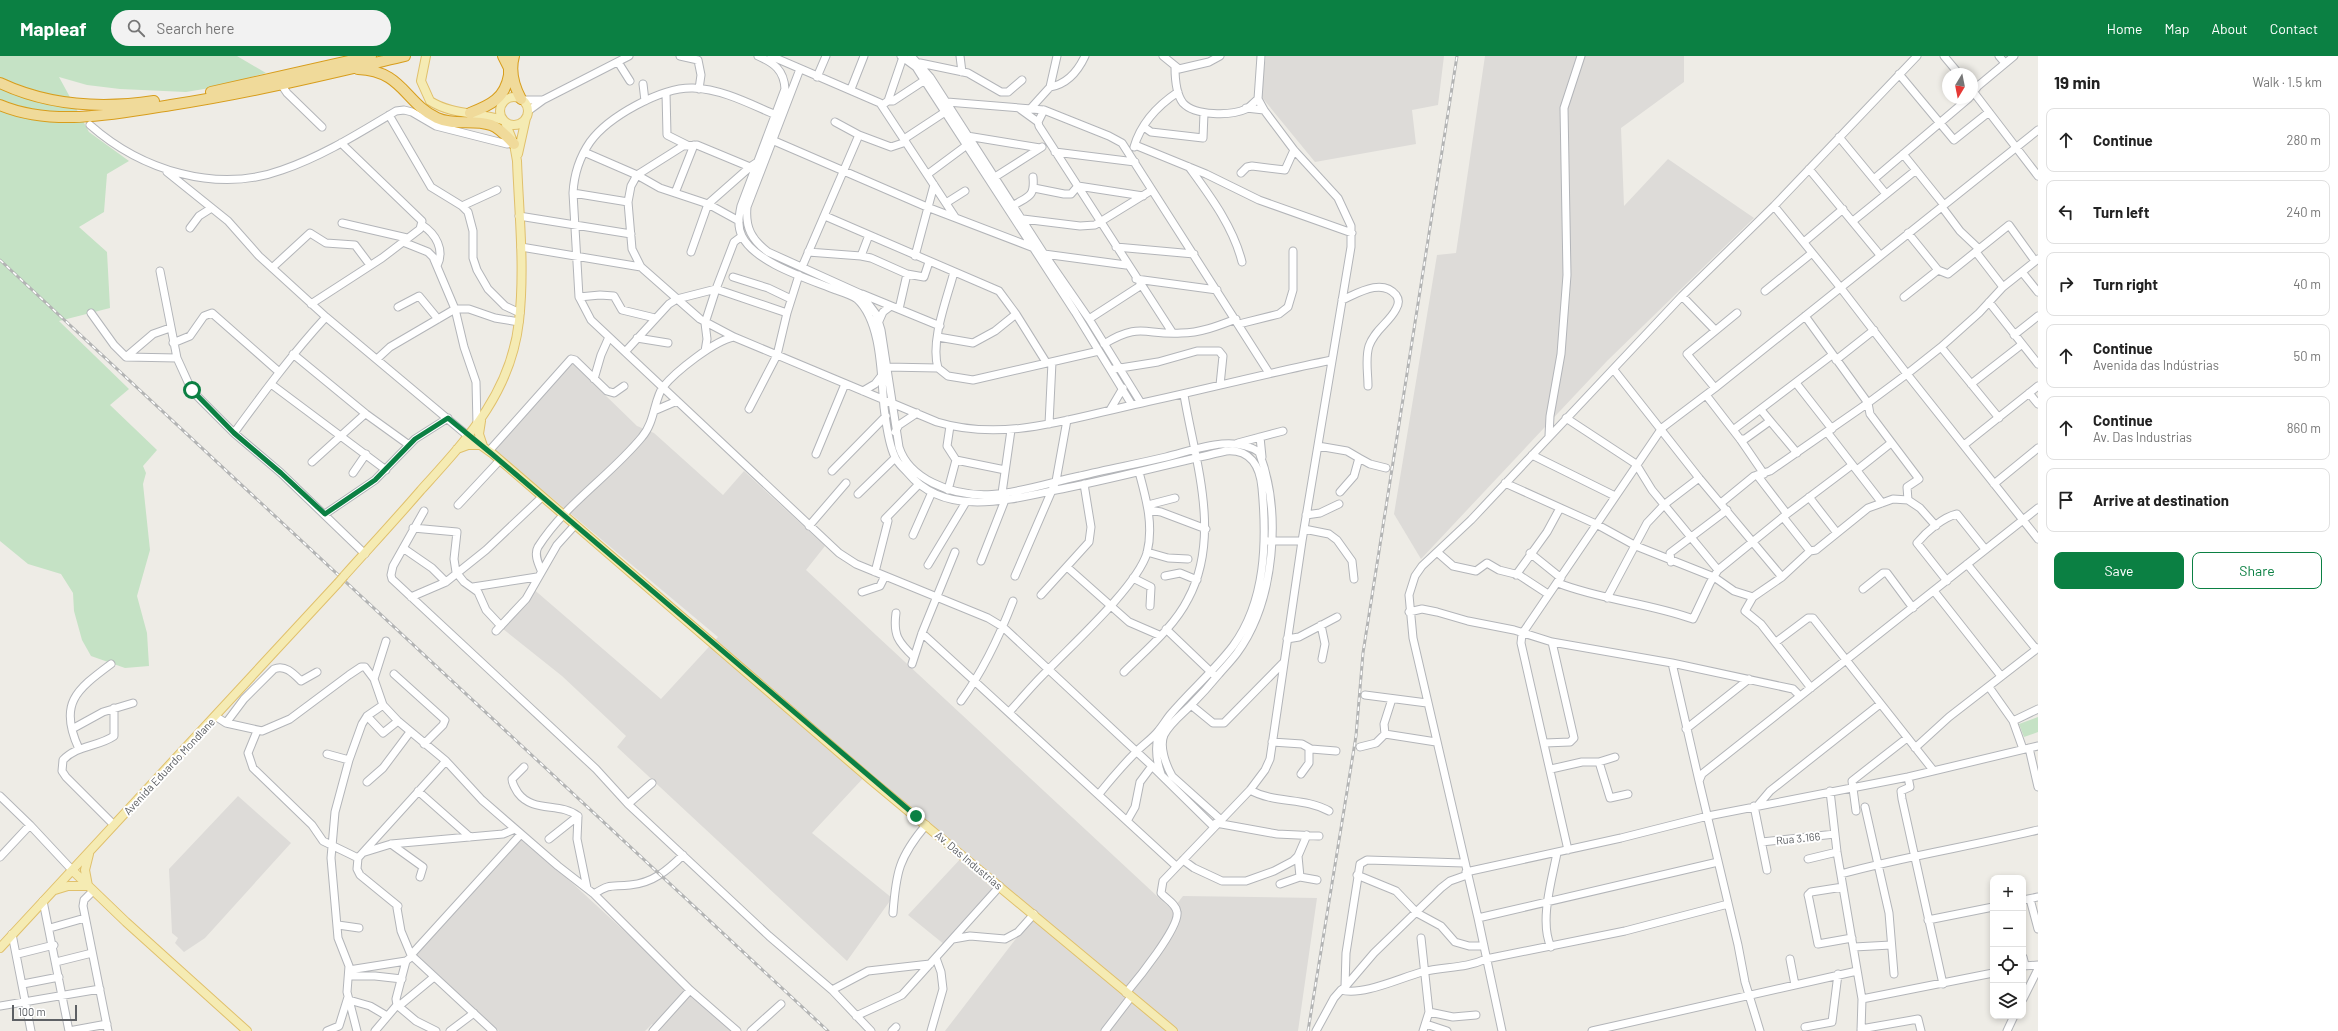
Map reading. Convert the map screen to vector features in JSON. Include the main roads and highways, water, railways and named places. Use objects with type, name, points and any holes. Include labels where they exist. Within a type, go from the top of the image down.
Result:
[{"type":"highway","points":[[0,83],[13,89],[66,104],[121,106],[212,92],[371,56]]},
{"type":"highway","points":[[0,105],[48,115],[109,114],[198,101],[405,56]]},
{"type":"highway","points":[[503,56],[510,75],[509,91],[504,101]]},
{"type":"highway","points":[[514,56],[512,72],[517,92],[522,99]]},
{"type":"highway","points":[[348,69],[367,70],[390,77],[422,108],[443,121],[492,125],[517,142]]},
{"type":"highway","points":[[470,113],[500,98],[507,87],[510,75]]},
{"type":"main road","points":[[426,56],[421,81],[427,98],[443,108],[504,121],[512,125],[519,125],[527,114]]},
{"type":"main road","points":[[470,113],[491,108],[513,97],[522,99],[527,114],[517,142],[522,286],[519,322],[503,377],[479,423],[479,434],[487,449]]},
{"type":"main road","points":[[504,101],[500,109],[504,121],[517,142]]},
{"type":"main road","name":"Avenida Eduardo Mondlane","points":[[0,948],[73,871],[365,554],[479,423]]},
{"type":"main road","name":"Av. Das Industrias","points":[[468,436],[487,449],[926,825],[1173,1031]]},
{"type":"main road","points":[[457,449],[468,445],[487,449]]},
{"type":"main road","points":[[89,853],[85,870],[90,888]]},
{"type":"main road","points":[[73,871],[247,1031]]},
{"type":"main road","points":[[54,890],[68,886],[90,888]]},
{"type":"railway","points":[[1308,1031],[1356,736],[1363,653],[1457,56]]},
{"type":"railway","points":[[0,260],[828,1031]]}]
